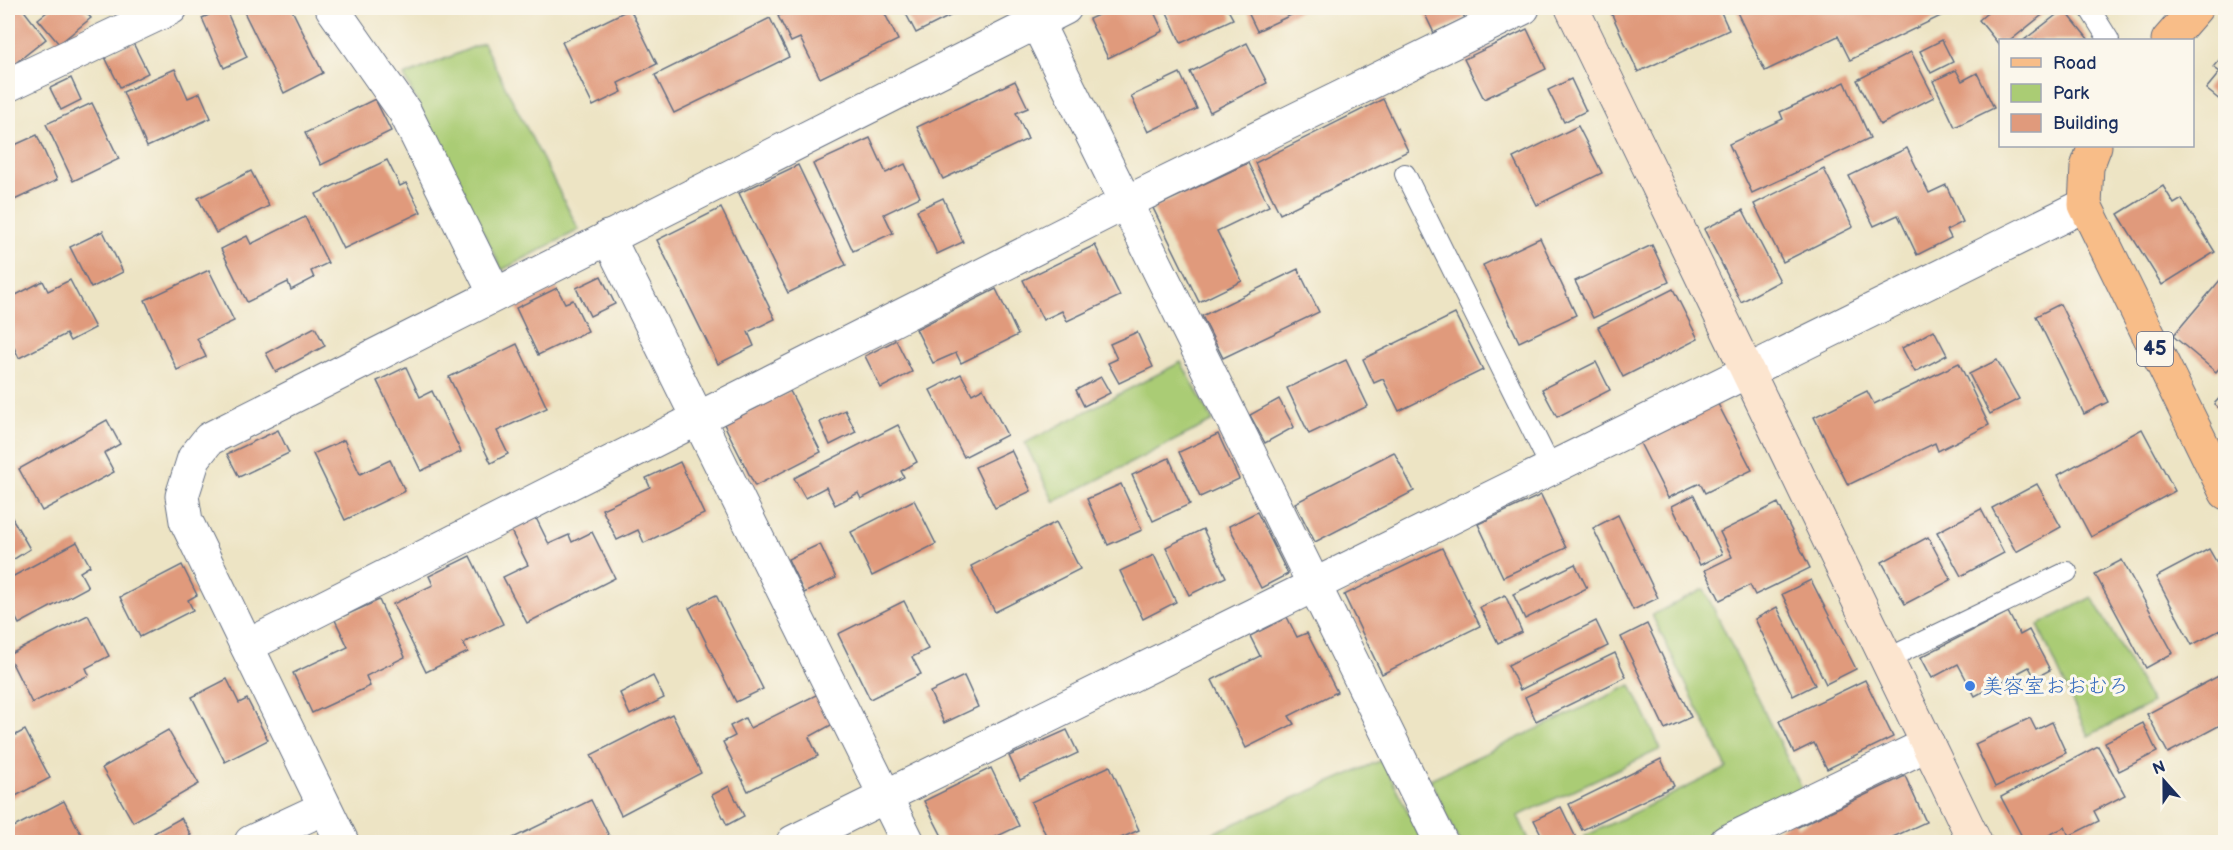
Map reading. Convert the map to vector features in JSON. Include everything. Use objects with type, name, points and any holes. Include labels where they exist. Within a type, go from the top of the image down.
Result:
[{"type":"main road","points":[[2169,39],[2196,8]]},
{"type":"main road","name":"45","points":[[2095,147],[2086,167],[2085,205],[2226,493]]},
{"type":"street","points":[[8,85],[171,8]]},
{"type":"street","points":[[332,8],[405,112],[495,294]]},
{"type":"street","points":[[342,843],[186,521],[182,496],[194,458],[209,439],[1065,8]]},
{"type":"street","points":[[247,646],[1125,203],[1523,8]]},
{"type":"street","points":[[1572,8],[1975,843]]},
{"type":"street","points":[[1037,23],[1441,843]]},
{"type":"street","points":[[793,843],[886,795],[2085,205]]},
{"type":"street","points":[[608,237],[908,843]]},
{"type":"street","points":[[1726,843],[1928,744]]},
{"type":"street","points":[[251,843],[324,808]]},
{"type":"lane","points":[[2089,8],[2108,39]]},
{"type":"lane","points":[[1405,174],[1551,468]]},
{"type":"lane","points":[[1887,659],[2067,572]]},
{"type":"green space","points":[[483,43],[579,230],[502,270],[404,76]]},
{"type":"green space","points":[[1181,362],[1213,421],[1054,502],[1025,443]]},
{"type":"green space","points":[[1704,589],[1802,789],[1697,842],[1589,842],[1585,836],[1727,768],[1652,615]]},
{"type":"green space","points":[[2092,597],[2152,703],[2088,736],[2038,625]]},
{"type":"green space","points":[[1631,685],[1661,749],[1518,816],[1530,842],[1459,842],[1430,779]]},
{"type":"green space","points":[[1382,760],[1423,842],[1192,842]]},
{"type":"building","points":[[12,8],[22,8],[46,39],[8,69],[8,11]]},
{"type":"building","points":[[52,8],[82,8],[91,18],[59,44],[38,19]]},
{"type":"building","points":[[225,8],[247,57],[224,68],[202,18]]},
{"type":"building","points":[[242,8],[291,8],[323,73],[284,93]]},
{"type":"building","points":[[795,8],[882,8],[898,40],[820,78],[800,38],[791,42],[778,16]]},
{"type":"building","points":[[903,8],[966,8],[916,33]]},
{"type":"building","points":[[1113,8],[1152,8],[1163,31],[1108,58],[1089,19]]},
{"type":"building","points":[[1165,8],[1227,8],[1233,19],[1181,43]]},
{"type":"building","points":[[1246,8],[1306,8],[1257,31]]},
{"type":"building","points":[[1422,8],[1459,8],[1465,18],[1434,33]]},
{"type":"building","points":[[1609,8],[1719,8],[1729,30],[1638,72]]},
{"type":"building","points":[[1735,8],[1942,8],[1945,14],[1850,60],[1838,36],[1765,71]]},
{"type":"building","points":[[1993,8],[2051,8],[2012,39],[1999,39],[1999,45],[1979,20]]},
{"type":"building","points":[[630,9],[657,64],[618,83],[622,92],[593,106],[562,42]]},
{"type":"building","points":[[2064,9],[2088,39],[2025,39]]},
{"type":"building","points":[[770,18],[789,57],[674,113],[655,75]]},
{"type":"building","points":[[1527,29],[1546,69],[1484,99],[1464,59]]},
{"type":"building","points":[[1942,40],[1953,62],[1931,73],[1920,51]]},
{"type":"building","points":[[133,43],[148,73],[120,87],[105,57]]},
{"type":"building","points":[[1247,43],[1267,83],[1210,112],[1190,72]]},
{"type":"building","points":[[1911,52],[1934,97],[1880,125],[1857,80]]},
{"type":"building","points":[[2226,52],[2226,105],[2206,89],[2220,72],[2213,67]]},
{"type":"building","points":[[175,69],[188,98],[200,93],[211,118],[147,147],[123,92]]},
{"type":"building","points":[[1956,70],[1962,81],[1977,73],[1994,108],[1955,127],[1933,81]]},
{"type":"building","points":[[1180,73],[1197,109],[1148,132],[1131,96]]},
{"type":"building","points":[[71,78],[81,100],[61,110],[50,88]]},
{"type":"building","points":[[1571,79],[1586,111],[1564,122],[1548,90]]},
{"type":"building","points":[[1015,81],[1028,108],[1016,113],[1028,139],[943,179],[917,127]]},
{"type":"building","points":[[1845,82],[1870,138],[1752,193],[1729,144],[1783,119],[1780,112]]},
{"type":"building","points":[[375,99],[391,131],[321,165],[305,133]]},
{"type":"building","points":[[1383,99],[1408,151],[1280,214],[1255,163]]},
{"type":"building","points":[[92,103],[119,159],[73,181],[46,124]]},
{"type":"building","points":[[1578,126],[1602,173],[1537,205],[1513,158]]},
{"type":"building","points":[[37,135],[57,180],[8,203],[8,148]]},
{"type":"building","points":[[870,138],[886,173],[905,164],[920,197],[884,214],[893,233],[853,251],[813,164]]},
{"type":"building","points":[[1907,148],[1929,193],[1946,185],[1963,222],[1947,230],[1951,238],[1917,255],[1898,215],[1874,226],[1849,176]]},
{"type":"building","points":[[387,160],[400,186],[406,183],[421,212],[343,249],[316,194]]},
{"type":"building","points":[[1248,163],[1269,206],[1217,231],[1242,281],[1199,302],[1153,208]]},
{"type":"building","points":[[798,165],[846,265],[788,293],[739,193]]},
{"type":"building","points":[[1824,169],[1853,227],[1783,262],[1754,204]]},
{"type":"building","points":[[251,171],[269,206],[216,233],[198,198]]},
{"type":"building","points":[[2163,186],[2174,204],[2182,199],[2215,252],[2162,285],[2118,214]]},
{"type":"building","points":[[943,198],[963,242],[937,254],[917,210]]},
{"type":"building","points":[[721,208],[775,319],[748,332],[754,346],[718,364],[657,240]]},
{"type":"building","points":[[1743,210],[1780,281],[1741,302],[1704,229]]},
{"type":"building","points":[[305,217],[328,263],[311,271],[314,278],[291,290],[288,282],[247,302],[221,249],[247,236],[251,244]]},
{"type":"building","points":[[103,231],[123,272],[91,288],[70,247]]},
{"type":"building","points":[[1540,238],[1576,315],[1519,342],[1483,265]]},
{"type":"building","points":[[1095,245],[1120,296],[1067,321],[1062,311],[1043,320],[1023,280]]},
{"type":"building","points":[[1652,245],[1669,282],[1593,318],[1575,281]]},
{"type":"building","points":[[1298,269],[1319,312],[1223,358],[1202,316]]},
{"type":"building","points":[[209,270],[234,321],[197,338],[206,357],[177,370],[145,300]]},
{"type":"building","points":[[2226,273],[2226,360],[2216,372],[2173,336]]},
{"type":"building","points":[[601,276],[615,304],[590,316],[576,288]]},
{"type":"building","points":[[70,280],[95,328],[70,341],[66,334],[19,358],[8,335],[8,299],[43,281],[48,291]]},
{"type":"building","points":[[557,288],[565,303],[573,300],[588,331],[538,355],[516,308]]},
{"type":"building","points":[[996,289],[1018,335],[961,363],[956,353],[933,363],[916,329]]},
{"type":"building","points":[[1673,289],[1698,339],[1623,377],[1598,327]]},
{"type":"building","points":[[2060,304],[2108,402],[2084,414],[2036,316]]},
{"type":"building","points":[[1455,314],[1483,370],[1399,411],[1383,379],[1374,383],[1363,359]]},
{"type":"building","points":[[315,327],[325,346],[276,372],[266,353]]},
{"type":"building","points":[[1934,330],[1947,355],[1915,372],[1902,348]]},
{"type":"building","points":[[1137,332],[1153,367],[1119,383],[1108,363],[1117,359],[1110,344]]},
{"type":"building","points":[[896,340],[912,372],[881,388],[865,356]]},
{"type":"building","points":[[517,344],[547,408],[497,431],[508,454],[491,463],[449,377]]},
{"type":"building","points":[[1346,360],[1368,406],[1309,434],[1287,388]]},
{"type":"building","points":[[1997,360],[2019,399],[1990,414],[1969,374]]},
{"type":"building","points":[[1596,362],[1610,390],[1557,417],[1542,389]]},
{"type":"building","points":[[1959,363],[1989,425],[1938,451],[1935,443],[1848,485],[1814,417],[1867,391],[1874,404]]},
{"type":"building","points":[[406,367],[420,397],[432,391],[461,452],[421,471],[377,381]]},
{"type":"building","points":[[961,374],[972,394],[983,388],[1007,435],[964,457],[930,390]]},
{"type":"building","points":[[1101,377],[1110,393],[1084,406],[1076,390]]},
{"type":"building","points":[[790,391],[821,452],[755,486],[724,424]]},
{"type":"building","points":[[2226,391],[2226,414],[2214,404]]},
{"type":"building","points":[[1279,399],[1294,427],[1265,443],[1250,415]]},
{"type":"building","points":[[1718,404],[1752,470],[1705,493],[1700,483],[1668,498],[1640,443]]},
{"type":"building","points":[[845,410],[856,432],[830,445],[820,422]]},
{"type":"building","points":[[107,420],[120,444],[104,453],[114,472],[42,511],[19,469]]},
{"type":"building","points":[[898,425],[917,462],[901,471],[904,477],[861,499],[858,493],[835,505],[826,487],[805,498],[794,478]]},
{"type":"building","points":[[2142,429],[2175,491],[2091,537],[2058,475]]},
{"type":"building","points":[[278,430],[289,453],[239,477],[227,454]]},
{"type":"building","points":[[1218,434],[1239,479],[1200,497],[1179,452]]},
{"type":"building","points":[[344,440],[360,474],[390,460],[405,491],[345,520],[313,454]]},
{"type":"building","points":[[1011,450],[1031,491],[995,508],[975,467]]},
{"type":"building","points":[[1394,452],[1414,491],[1315,542],[1295,503]]},
{"type":"building","points":[[1169,458],[1190,504],[1153,521],[1132,475]]},
{"type":"building","points":[[680,462],[704,514],[644,543],[638,530],[617,540],[602,509],[650,487],[646,478]]},
{"type":"building","points":[[1121,484],[1142,530],[1108,545],[1087,499]]},
{"type":"building","points":[[2037,484],[2061,527],[2016,552],[1992,508]]},
{"type":"building","points":[[1541,495],[1566,548],[1503,577],[1478,524]]},
{"type":"building","points":[[1694,495],[1722,554],[1700,565],[1672,506]]},
{"type":"building","points":[[914,500],[936,544],[872,576],[851,532]]},
{"type":"building","points":[[1778,503],[1810,568],[1755,595],[1750,585],[1720,600],[1705,570],[1732,557],[1720,532]]},
{"type":"building","points":[[1981,509],[2004,553],[1961,576],[1937,532]]},
{"type":"building","points":[[8,511],[30,549],[8,563]]},
{"type":"building","points":[[1257,512],[1288,574],[1261,588],[1229,526]]},
{"type":"building","points":[[1618,515],[1658,598],[1633,610],[1593,528]]},
{"type":"building","points":[[536,518],[549,544],[569,535],[572,542],[592,532],[615,578],[527,623],[503,577],[528,565],[511,531]]},
{"type":"building","points":[[1056,522],[1080,569],[995,612],[971,566]]},
{"type":"building","points":[[1203,529],[1226,577],[1189,595],[1166,547]]},
{"type":"building","points":[[1928,537],[1951,580],[1905,604],[1882,562]]},
{"type":"building","points":[[77,542],[90,566],[80,572],[88,587],[19,624],[8,603],[8,579]]},
{"type":"building","points":[[820,544],[836,578],[804,593],[788,559]]},
{"type":"building","points":[[1442,548],[1480,626],[1382,674],[1344,595]]},
{"type":"building","points":[[2209,549],[2226,579],[2226,627],[2192,645],[2156,577]]},
{"type":"building","points":[[1154,555],[1176,602],[1143,619],[1120,571]]},
{"type":"building","points":[[470,556],[503,624],[463,643],[468,652],[426,672],[393,604],[433,585],[429,576]]},
{"type":"building","points":[[2122,560],[2173,653],[2146,668],[2095,574]]},
{"type":"building","points":[[1575,564],[1587,588],[1525,619],[1513,594]]},
{"type":"building","points":[[182,565],[197,595],[188,600],[193,610],[140,637],[120,597]]},
{"type":"building","points":[[1811,580],[1856,669],[1826,684],[1782,594]]},
{"type":"building","points":[[716,595],[763,689],[736,702],[689,608]]},
{"type":"building","points":[[1505,595],[1522,632],[1498,643],[1480,607]]},
{"type":"building","points":[[379,600],[405,657],[366,676],[370,686],[312,713],[293,673],[348,647],[335,620]]},
{"type":"building","points":[[904,601],[928,649],[912,657],[921,674],[870,699],[838,634]]},
{"type":"building","points":[[1777,607],[1815,685],[1793,696],[1755,619]]},
{"type":"building","points":[[2008,612],[2020,635],[2029,630],[2050,670],[2035,678],[2029,667],[1975,696],[1958,664],[1932,678],[1921,657]]},
{"type":"building","points":[[88,615],[109,656],[86,668],[89,675],[32,703],[8,655]]},
{"type":"building","points":[[1287,617],[1297,637],[1307,633],[1337,692],[1289,716],[1294,724],[1246,748],[1212,680],[1260,656],[1250,636]]},
{"type":"building","points":[[1596,621],[1608,646],[1520,690],[1508,665]]},
{"type":"building","points":[[1647,624],[1691,717],[1665,729],[1621,637]]},
{"type":"building","points":[[1615,653],[1626,677],[1536,721],[1525,697]]},
{"type":"building","points":[[2226,672],[2226,722],[2168,753],[2147,714]]},
{"type":"building","points":[[653,676],[664,698],[630,715],[620,693]]},
{"type":"building","points":[[964,676],[978,707],[944,723],[930,692]]},
{"type":"building","points":[[227,679],[239,703],[247,699],[268,740],[225,762],[192,697]]},
{"type":"building","points":[[1865,680],[1893,737],[1827,769],[1814,743],[1794,753],[1779,721]]},
{"type":"building","points":[[818,694],[833,724],[809,737],[818,756],[748,791],[723,742],[735,736],[730,726],[745,718],[750,728]]},
{"type":"building","points":[[672,714],[701,773],[621,815],[591,755]]},
{"type":"building","points":[[2030,718],[2036,730],[2052,722],[2066,753],[1995,787],[1975,744]]},
{"type":"building","points":[[2143,723],[2157,752],[2119,771],[2105,742]]},
{"type":"building","points":[[25,730],[50,778],[8,800],[8,739]]},
{"type":"building","points":[[168,730],[199,784],[133,822],[102,768]]},
{"type":"building","points":[[1067,730],[1078,753],[1020,780],[1009,756]]},
{"type":"building","points":[[2098,746],[2125,795],[2094,811],[2099,821],[2069,836],[2065,827],[2035,842],[2025,842],[2001,797]]},
{"type":"building","points":[[1661,759],[1674,786],[1582,830],[1569,804]]},
{"type":"building","points":[[1110,766],[1139,830],[1112,842],[1049,842],[1031,802]]},
{"type":"building","points":[[991,768],[1019,826],[985,842],[945,842],[924,801]]},
{"type":"building","points":[[1905,776],[1926,822],[1882,842],[1761,842],[1794,818],[1798,827]]},
{"type":"building","points":[[729,786],[744,816],[727,825],[712,795]]},
{"type":"building","points":[[591,800],[610,838],[601,842],[515,842],[513,838]]},
{"type":"building","points":[[64,801],[85,842],[8,842],[8,830]]},
{"type":"building","points":[[1561,807],[1578,842],[1545,842],[1534,820]]},
{"type":"building","points":[[181,818],[191,835],[177,842],[160,842],[154,833]]},
{"type":"place","name":"美容室おおむろ","points":[[1970,686]]}]
